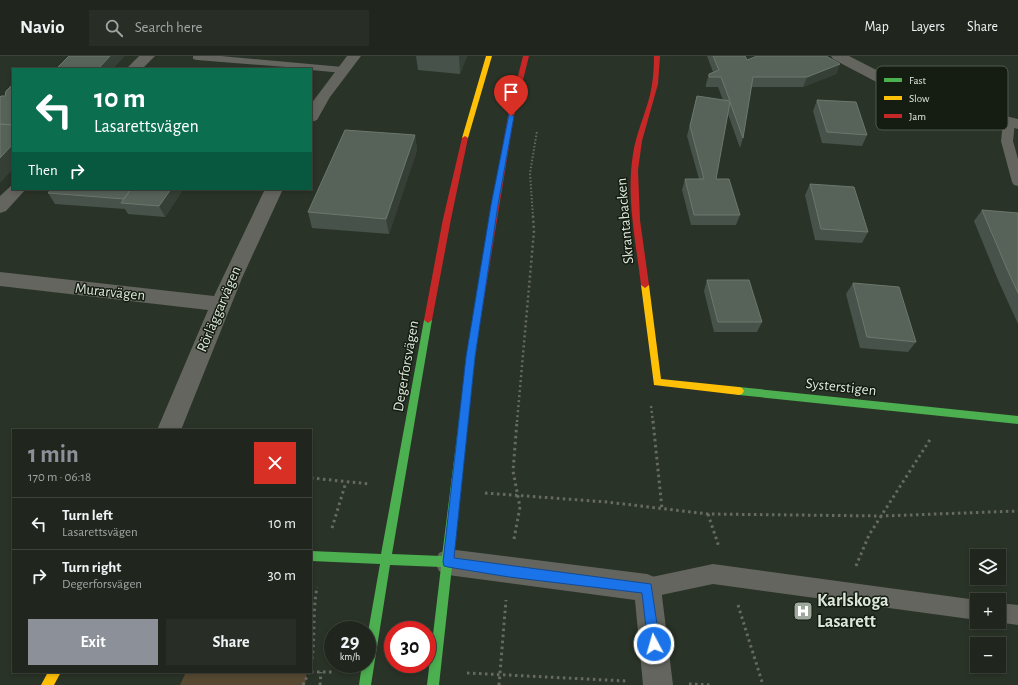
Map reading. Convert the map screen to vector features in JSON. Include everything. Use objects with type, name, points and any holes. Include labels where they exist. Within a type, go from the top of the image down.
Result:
[{"type":"main road","name":"Degerforsvägen","points":[[365,685],[447,219],[463,144],[489,56]]},
{"type":"main road","points":[[433,685],[472,349],[494,205],[511,116],[526,56]]},
{"type":"main road","name":"Skrantabacken","points":[[657,56],[657,82],[653,105],[638,144],[634,194],[659,382]]},
{"type":"main road","name":"Systerstigen","points":[[659,382],[1018,420]]},
{"type":"main road","points":[[312,556],[448,562]]},
{"type":"main road","points":[[48,685],[54,673]]},
{"type":"street","points":[[134,68],[148,56]]},
{"type":"street","points":[[312,115],[323,96],[354,56]]},
{"type":"street","points":[[838,56],[876,76]]},
{"type":"street","points":[[0,208],[16,190]]},
{"type":"street","name":"Rörläggarvägen","points":[[169,429],[254,228],[273,190]]},
{"type":"street","name":"Murarvägen","points":[[0,279],[221,304]]},
{"type":"street","points":[[448,562],[647,588],[658,684]]},
{"type":"lane","points":[[197,57],[343,70]]},
{"type":"lane","points":[[1014,123],[1008,141],[1018,182]]},
{"type":"lane","points":[[647,588],[713,574],[970,609]]},
{"type":"lane","points":[[1006,613],[1018,615]]},
{"type":"path","points":[[520,507],[514,471],[534,231],[530,173],[538,129]]},
{"type":"path","points":[[659,382],[650,407],[662,509]]},
{"type":"path","points":[[846,593],[866,541],[948,412]]},
{"type":"path","points":[[312,478],[346,482]]},
{"type":"path","points":[[518,496],[608,502],[662,509],[740,515],[882,516],[1018,510]]},
{"type":"path","points":[[736,599],[762,685]]},
{"type":"path","points":[[320,685],[321,671]]},
{"type":"path","points":[[303,685],[309,673]]},
{"type":"path","points":[[499,674],[658,684],[712,685]]},
{"type":"shaded area","points":[[186,673],[307,673],[305,685],[180,685]]},
{"type":"building","points":[[69,56],[110,56],[99,68],[57,68]]},
{"type":"building","points":[[713,56],[745,56],[747,60],[757,56],[826,56],[840,64],[807,77],[753,77],[743,138],[730,102],[716,179],[729,179],[740,215],[694,215],[685,179],[704,179],[690,126],[697,96],[730,101],[721,77],[709,77],[709,74],[719,70]]},
{"type":"building","points":[[12,85],[12,125],[0,124],[0,97],[5,96],[6,91]]},
{"type":"building","points":[[817,100],[856,102],[867,135],[827,132]]},
{"type":"building","points":[[0,124],[12,125],[12,145],[0,158]]},
{"type":"building","points":[[345,130],[415,135],[386,219],[308,212]]},
{"type":"building","points":[[810,184],[854,187],[868,232],[821,229]]},
{"type":"building","points":[[50,190],[130,190],[124,199],[48,193]]},
{"type":"building","points":[[130,190],[170,190],[159,206],[121,203]]},
{"type":"building","points":[[982,210],[1018,213],[1018,293],[1007,269]]},
{"type":"building","points":[[707,280],[749,280],[762,322],[718,322]]},
{"type":"building","points":[[853,283],[899,287],[916,342],[867,337]]},
{"type":"traffic: fast","points":[[365,685],[398,486],[428,320]]},
{"type":"traffic: fast","points":[[433,685],[472,348]]},
{"type":"traffic: fast","points":[[739,391],[1018,420]]},
{"type":"traffic: fast","points":[[312,556],[448,562]]},
{"type":"traffic: slow","points":[[465,138],[489,56]]},
{"type":"traffic: slow","points":[[645,285],[657,382],[739,391]]},
{"type":"traffic: slow","points":[[47,685],[54,673]]},
{"type":"traffic: jam","points":[[472,348],[511,116],[526,56]]},
{"type":"traffic: jam","points":[[645,285],[636,220],[634,170],[639,141],[653,96],[657,71],[657,56]]},
{"type":"traffic: jam","points":[[428,320],[447,219],[465,138]]},
{"type":"place","name":"Karlskoga Lasarett","points":[[803,611]]},
{"type":"route","points":[[511,116],[494,205],[471,357],[448,562],[647,588],[654,644]]}]
